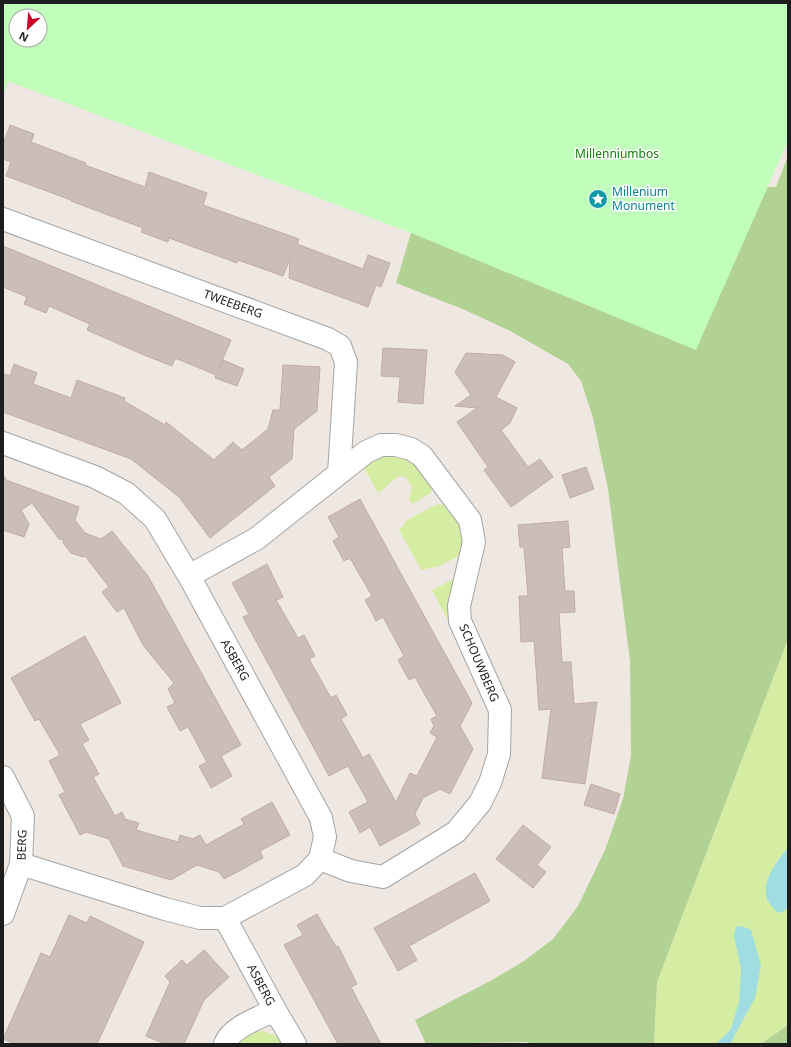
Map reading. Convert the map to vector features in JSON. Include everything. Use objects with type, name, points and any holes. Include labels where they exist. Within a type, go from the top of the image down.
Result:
[{"type":"street","name":"TWEEBERG","points":[[3,219],[328,339],[340,346],[346,362],[339,473]]},
{"type":"street","name":"ASBERG","points":[[3,443],[95,477],[126,493],[155,519],[189,576],[321,818],[325,837],[320,859]]},
{"type":"street","name":"SCHOUWBERG","points":[[189,576],[256,539],[366,452],[381,445],[396,445],[411,448],[422,456],[470,520],[474,542],[459,606],[460,621],[500,710],[499,754],[490,783],[480,803],[456,832],[383,877],[351,871],[320,859]]},
{"type":"street","name":"BERG","points":[[3,777],[23,816],[21,864],[3,914]]},
{"type":"street","points":[[21,864],[166,909],[200,918],[225,918],[305,875],[320,859]]},
{"type":"street","name":"ASBERG","points":[[225,918],[295,1044]]},
{"type":"street","name":"ASBERG","points":[[226,1044],[227,1038],[241,1027],[275,1010]]},
{"type":"green space","name":"Millenniumbos","points":[[3,3],[788,3],[788,141],[696,350],[411,233],[8,81],[3,96]]},
{"type":"green space","points":[[17,3],[37,8],[16,8]]},
{"type":"green space","points":[[48,11],[748,188],[776,187],[788,156],[788,639],[657,982],[654,1044],[530,1044],[528,1042],[426,1044],[415,1020],[492,980],[524,961],[553,939],[578,906],[605,850],[623,799],[631,755],[630,661],[608,489],[593,418],[581,381],[568,364],[512,332],[465,310],[396,283],[411,233],[404,229],[8,81],[3,96],[10,48],[48,48]]},
{"type":"green space","points":[[397,454],[414,462],[433,486],[431,493],[412,504],[409,499],[412,487],[406,477],[400,476],[378,493],[363,466],[377,457]]},
{"type":"green space","points":[[437,504],[446,505],[458,523],[462,538],[463,554],[439,566],[421,570],[399,530],[407,520]]},
{"type":"green space","points":[[452,580],[456,581],[453,630],[432,590]]},
{"type":"green space","points":[[788,639],[788,848],[776,862],[785,911],[788,906],[788,1025],[761,1044],[730,1044],[755,998],[734,935],[740,958],[742,982],[739,1006],[730,1030],[716,1044],[654,1044],[657,982]]},
{"type":"green space","points":[[788,1025],[788,1044],[761,1044]]},
{"type":"green space","points":[[263,1031],[274,1035],[285,1044],[232,1044],[252,1032]]},
{"type":"water","points":[[788,848],[788,906],[785,911],[779,913],[771,906],[767,898],[767,880],[776,864]]},
{"type":"water","points":[[742,926],[751,930],[761,965],[755,998],[730,1044],[716,1044],[731,1029],[739,1002],[741,969],[734,936],[736,927]]},
{"type":"building","points":[[10,125],[34,134],[31,142],[86,163],[85,165],[145,187],[149,172],[207,193],[203,205],[299,239],[297,244],[363,269],[368,255],[390,263],[381,287],[376,285],[368,307],[289,278],[290,259],[283,276],[238,260],[237,263],[169,238],[168,242],[141,232],[143,228],[6,176],[11,162],[3,159],[3,145]]},
{"type":"building","points":[[3,246],[231,340],[219,368],[223,360],[244,369],[237,386],[215,378],[216,375],[175,358],[172,366],[144,355],[87,330],[90,324],[49,306],[46,313],[24,304],[27,297],[3,287]]},
{"type":"building","points":[[383,348],[427,350],[423,404],[398,402],[400,377],[381,376]]},
{"type":"building","points":[[466,353],[503,355],[515,362],[496,397],[517,408],[510,423],[501,430],[528,467],[540,459],[553,477],[511,507],[484,470],[488,467],[457,422],[477,408],[455,406],[471,395],[455,372]]},
{"type":"building","points":[[14,364],[37,373],[33,384],[71,398],[77,380],[125,398],[124,401],[165,425],[166,422],[214,460],[233,442],[242,450],[268,429],[273,410],[280,410],[283,365],[320,367],[317,411],[294,429],[292,459],[269,477],[275,486],[210,538],[179,497],[131,459],[3,412],[3,374],[10,376]]},
{"type":"building","points":[[586,467],[594,489],[570,498],[562,475]]},
{"type":"building","points":[[3,474],[6,480],[79,507],[75,520],[85,533],[101,539],[112,531],[148,576],[241,745],[221,756],[232,776],[211,788],[199,766],[207,762],[188,727],[180,731],[167,707],[175,703],[168,689],[174,683],[143,645],[124,608],[117,612],[102,592],[109,587],[85,556],[83,557],[71,553],[63,543],[64,540],[59,539],[32,503],[21,510],[29,524],[24,537],[3,530]]},
{"type":"building","points":[[360,499],[472,703],[460,726],[473,749],[450,794],[440,789],[423,798],[415,814],[420,824],[380,846],[370,827],[360,833],[349,812],[368,802],[348,766],[329,776],[243,617],[249,614],[232,583],[267,564],[283,597],[276,600],[298,638],[304,635],[315,656],[309,659],[331,698],[336,695],[347,715],[341,719],[363,758],[369,754],[396,802],[410,773],[417,776],[437,737],[430,733],[434,726],[431,719],[437,716],[415,677],[409,680],[398,660],[404,656],[383,617],[376,621],[365,600],[372,596],[350,558],[344,561],[333,541],[339,537],[328,517]]},
{"type":"building","points":[[568,521],[570,547],[562,548],[565,591],[574,591],[575,612],[559,613],[562,662],[571,662],[574,704],[597,702],[585,784],[542,778],[551,709],[539,710],[534,641],[521,642],[519,596],[528,596],[524,547],[520,547],[518,525]]},
{"type":"building","points":[[85,636],[121,703],[80,724],[89,740],[82,744],[99,774],[93,777],[115,816],[122,812],[125,819],[139,823],[136,830],[178,842],[180,835],[193,839],[200,835],[206,845],[244,824],[241,819],[272,802],[290,835],[260,851],[263,858],[224,879],[219,872],[197,865],[171,880],[123,866],[109,839],[86,832],[80,835],[59,795],[65,792],[49,761],[60,755],[39,719],[35,721],[11,678]]},
{"type":"building","points":[[591,784],[620,794],[614,814],[584,805]]},
{"type":"building","points":[[523,825],[551,847],[537,865],[546,872],[533,888],[496,859]]},
{"type":"building","points":[[475,873],[490,901],[409,946],[417,960],[398,971],[374,928]]},
{"type":"building","points":[[317,914],[336,947],[338,946],[357,984],[351,987],[381,1044],[338,1044],[284,945],[303,935],[297,925]]},
{"type":"building","points":[[69,915],[87,923],[90,916],[144,942],[97,1044],[15,1044],[3,1039],[41,953],[50,957]]},
{"type":"building","points":[[204,950],[229,977],[204,1000],[184,1044],[165,1044],[146,1036],[170,982],[165,976],[182,960],[187,965]]},
{"type":"place","name":"Millenium Monument","points":[[598,199]]}]
